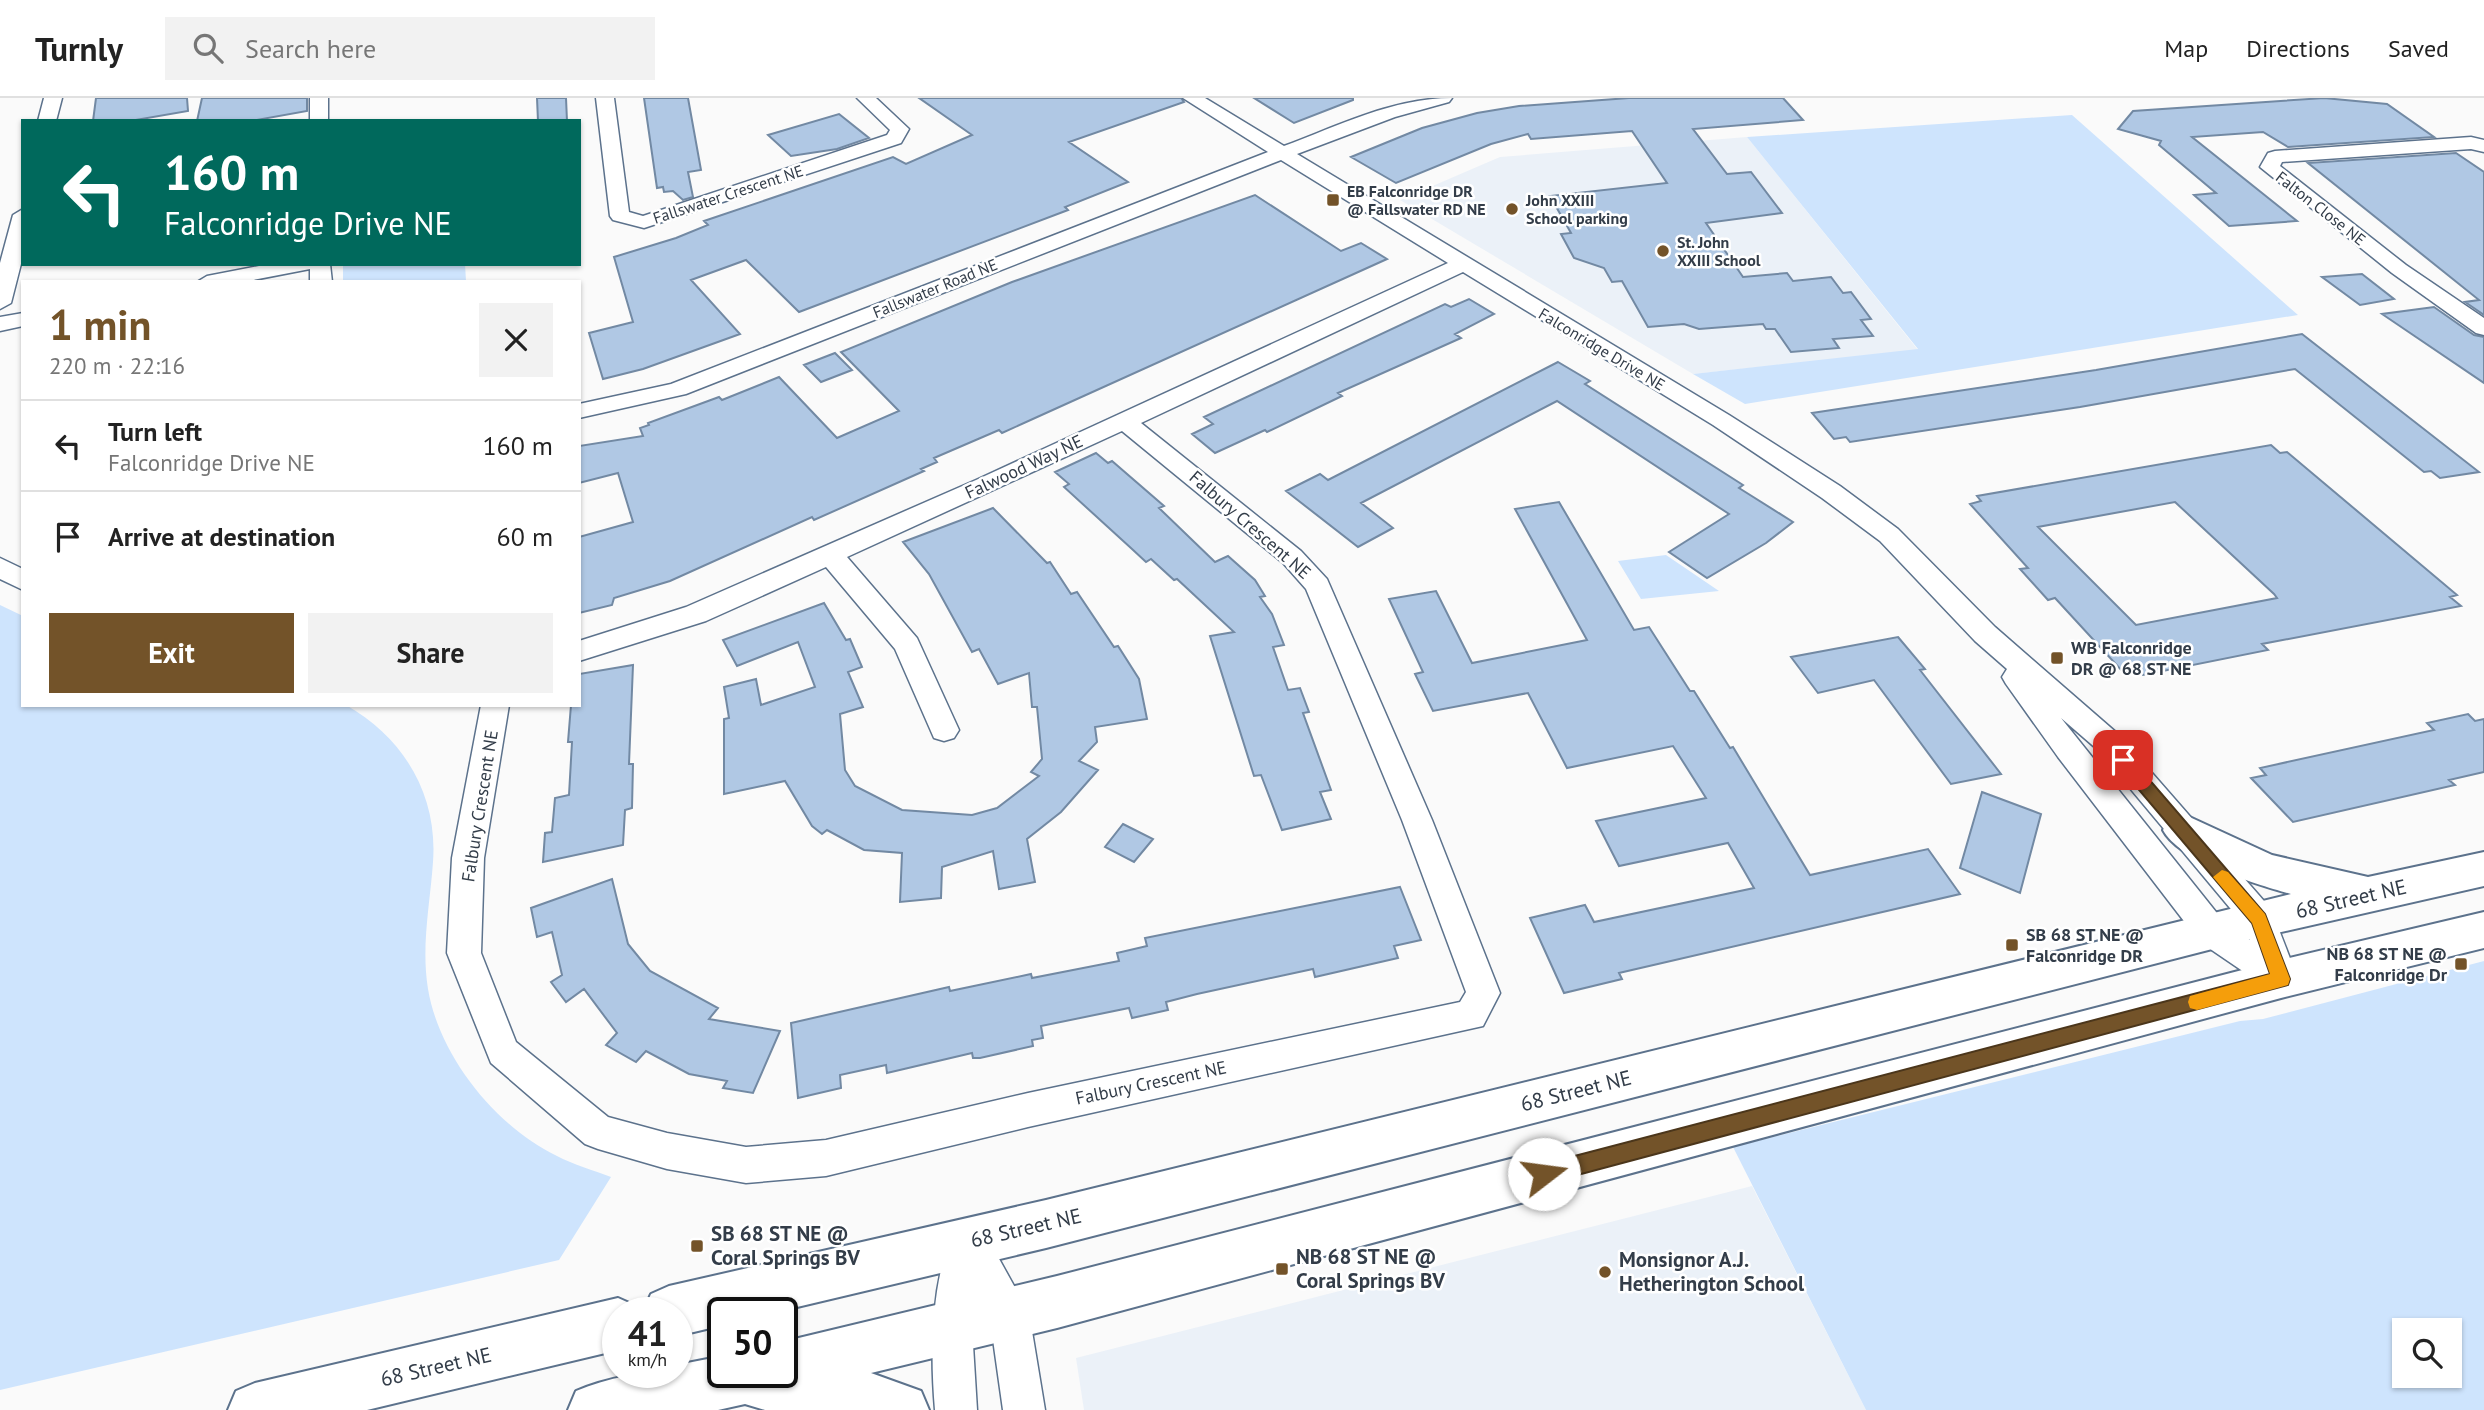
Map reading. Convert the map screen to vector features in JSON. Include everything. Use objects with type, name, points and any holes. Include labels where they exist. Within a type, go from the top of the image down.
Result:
[{"type":"main road","points":[[2183,830],[2252,867],[2288,879],[2374,894]]},
{"type":"main road","name":"68 Street NE","points":[[693,1306],[968,1242],[2259,919],[2484,869]]},
{"type":"main road","points":[[798,1365],[1009,1313],[2281,979],[2484,930]]},
{"type":"main road","name":"68 Street NE","points":[[255,1410],[602,1328]]},
{"type":"main road","points":[[798,1382],[882,1402],[902,1410]]},
{"type":"main road","points":[[596,1410],[707,1386]]},
{"type":"street","points":[[48,119],[53,98]]},
{"type":"street","points":[[318,98],[319,119]]},
{"type":"street","name":"Fallswater Crescent NE","points":[[606,98],[620,216],[644,222],[894,139],[900,129],[866,98]]},
{"type":"street","name":"Falconridge Drive NE","points":[[1192,98],[1287,153],[1462,264],[1721,420],[1830,492],[1889,535],[1985,634],[2108,742],[2259,919],[2281,979]]},
{"type":"street","name":"Fallswater Road NE","points":[[581,411],[678,389],[1168,196],[1389,113],[1443,98]]},
{"type":"street","name":"Falton Close NE","points":[[2484,146],[2472,143],[2275,157],[2270,167],[2399,269],[2484,328]]},
{"type":"street","points":[[0,303],[21,223]]},
{"type":"street","name":"Falwood Way NE","points":[[581,650],[696,614],[1462,264]]},
{"type":"street","points":[[218,280],[294,266]]},
{"type":"street","points":[[0,324],[21,319]]},
{"type":"street","name":"Falbury Crescent NE","points":[[495,707],[468,858],[464,953],[503,1052],[598,1132],[667,1151],[746,1166],[826,1158],[1028,1110],[1471,1014],[1483,993],[1417,820],[1318,585],[1283,549],[1123,420]]},
{"type":"street","points":[[830,554],[907,645],[944,730]]},
{"type":"street","points":[[0,568],[21,580]]},
{"type":"street","name":"Falconridge Drive NE","points":[[1985,634],[2068,749],[2212,932],[2281,979]]},
{"type":"street","points":[[968,1242],[1009,1313],[1024,1410]]},
{"type":"street","points":[[956,1410],[951,1369],[952,1326],[968,1242]]},
{"type":"shaded area","points":[[2072,115],[2298,315],[1745,404],[1693,374],[1918,349],[1747,137]]},
{"type":"shaded area","name":"St. John XXIII School","points":[[1747,137],[1918,350],[1693,374],[1400,200],[1500,157]]},
{"type":"shaded area","points":[[343,266],[465,266],[466,280],[343,280]]},
{"type":"shaded area","points":[[1666,555],[1719,591],[1641,599],[1618,561]]},
{"type":"shaded area","points":[[0,605],[21,615],[21,707],[349,707],[385,734],[413,771],[430,814],[433,862],[426,973],[434,1014],[444,1039],[474,1087],[513,1127],[557,1156],[611,1177],[559,1260],[0,1390]]},
{"type":"shaded area","points":[[2484,961],[2484,1410],[1866,1410],[1733,1147],[2240,1021],[2263,1019]]},
{"type":"shaded area","name":"Monsignor A.J. Hetherington School","points":[[1752,1186],[1866,1410],[1084,1410],[1076,1358]]},
{"type":"building","points":[[96,98],[187,98],[188,111],[142,119],[93,119]]},
{"type":"building","points":[[202,98],[307,98],[307,111],[262,119],[197,119]]},
{"type":"building","points":[[537,98],[566,98],[567,119],[538,119]]},
{"type":"building","points":[[644,98],[688,98],[701,170],[688,172],[693,197],[683,200],[673,191],[664,192],[663,187],[657,188]]},
{"type":"building","points":[[919,98],[1181,98],[1184,102],[1069,142],[1128,182],[1065,207],[1068,210],[799,312],[746,260],[691,280],[740,334],[643,369],[603,379],[589,333],[633,322],[614,257],[708,225],[704,221],[893,157],[906,164],[972,135]]},
{"type":"building","points":[[1254,98],[1353,98],[1353,100],[1294,123]]},
{"type":"building","points":[[1629,98],[1783,98],[1803,120],[1693,129],[1727,174],[1751,172],[1782,213],[1706,223],[1743,277],[1787,273],[1793,281],[1831,277],[1843,293],[1851,292],[1871,319],[1861,320],[1873,336],[1833,339],[1839,348],[1791,352],[1775,329],[1766,329],[1763,324],[1699,329],[1684,324],[1648,327],[1622,281],[1612,282],[1604,268],[1574,258],[1561,234],[1571,233],[1550,196],[1667,183],[1632,131],[1531,139],[1528,134],[1491,144],[1396,183],[1351,157],[1422,128],[1477,113],[1519,106]]},
{"type":"building","points":[[2324,98],[2387,104],[2434,137],[2288,147],[2263,132],[2192,137],[2297,221],[2229,226],[2194,195],[2216,193],[2159,145],[2161,141],[2118,129],[2133,111]]},
{"type":"building","points":[[839,114],[869,138],[837,149],[791,156],[768,135]]},
{"type":"building","points":[[2456,153],[2484,172],[2484,315],[2465,302],[2479,300],[2308,163]]},
{"type":"building","points":[[1255,195],[1341,251],[1361,243],[1387,259],[1002,433],[999,430],[934,458],[937,462],[921,469],[924,471],[814,520],[812,517],[670,581],[614,598],[612,605],[581,613],[581,536],[633,522],[618,473],[581,482],[581,446],[643,436],[640,428],[649,425],[648,423],[719,397],[722,400],[779,377],[837,438],[899,411],[841,352],[1012,282]]},
{"type":"building","points":[[2362,274],[2394,299],[2360,305],[2322,277]]},
{"type":"building","points":[[1469,299],[1494,314],[1455,334],[1461,338],[1338,393],[1342,396],[1267,432],[1265,430],[1215,453],[1192,434],[1213,424],[1204,417],[1445,304],[1451,307]]},
{"type":"building","points":[[2434,307],[2474,335],[2484,337],[2484,383],[2382,314]]},
{"type":"building","points":[[2302,334],[2479,472],[2440,478],[2431,471],[2424,472],[2295,369],[2080,407],[1850,442],[1846,437],[1834,439],[1812,413],[2096,370]]},
{"type":"building","points":[[835,353],[852,370],[821,382],[804,365]]},
{"type":"building","points":[[1558,362],[1590,381],[1585,384],[1743,485],[1739,488],[1793,522],[1766,543],[1707,578],[1669,552],[1729,514],[1557,401],[1361,503],[1393,528],[1358,547],[1286,491],[1320,474],[1328,480]]},
{"type":"building","points":[[2271,445],[2280,453],[2287,452],[2457,595],[2450,597],[2461,606],[2262,644],[2268,650],[2143,675],[2135,669],[2123,672],[2055,598],[2048,600],[2020,569],[2028,568],[1970,504],[1981,501],[1977,496]],"holes":[[[2175,502],[2277,598],[2136,625],[2038,527]]]},
{"type":"building","points":[[1096,453],[1108,463],[1112,461],[1164,506],[1159,508],[1215,562],[1228,556],[1255,580],[1265,596],[1260,597],[1272,614],[1284,645],[1273,647],[1288,690],[1300,688],[1309,712],[1303,713],[1331,790],[1320,792],[1331,819],[1282,830],[1261,775],[1254,776],[1210,636],[1234,632],[1177,579],[1174,580],[1151,559],[1146,562],[1064,487],[1069,484],[1055,472]]},
{"type":"building","points":[[1559,502],[1634,630],[1649,627],[1690,691],[1694,691],[1730,748],[1733,747],[1810,875],[1928,849],[1960,894],[1619,973],[1622,979],[1564,993],[1530,918],[1585,905],[1594,922],[1754,888],[1728,843],[1619,866],[1596,821],[1706,798],[1673,746],[1567,768],[1528,693],[1433,711],[1415,674],[1423,672],[1389,599],[1436,591],[1472,663],[1587,640],[1515,509]]},
{"type":"building","points":[[993,508],[1047,563],[1050,562],[1071,594],[1077,592],[1114,647],[1118,646],[1139,679],[1147,719],[1095,727],[1097,742],[1079,761],[1098,770],[1061,812],[1027,839],[1035,882],[999,889],[993,851],[942,867],[941,898],[900,902],[902,853],[864,850],[827,830],[822,834],[812,826],[785,781],[724,794],[724,719],[729,718],[724,687],[756,679],[761,705],[815,687],[798,642],[737,666],[723,640],[824,603],[846,640],[850,639],[862,667],[848,672],[863,707],[840,714],[845,770],[855,786],[902,810],[972,815],[997,808],[1039,776],[1031,772],[1042,759],[1037,707],[1032,707],[1029,673],[998,684],[979,649],[972,652],[929,574],[903,542]]},
{"type":"building","points":[[1898,637],[1925,669],[1920,670],[2001,774],[1951,784],[1874,680],[1818,693],[1791,657]]},
{"type":"building","points":[[633,665],[629,764],[633,764],[632,808],[625,810],[623,845],[543,862],[545,833],[552,832],[555,798],[569,795],[572,742],[568,742],[571,707],[581,707],[581,674]]},
{"type":"building","points":[[2468,714],[2475,721],[2484,719],[2484,772],[2449,780],[2455,785],[2293,822],[2251,778],[2266,775],[2260,768],[2434,730],[2427,723]]},
{"type":"building","points":[[1982,792],[2041,814],[2020,893],[1960,868]]},
{"type":"building","points":[[1123,824],[1153,839],[1134,862],[1105,847]]},
{"type":"building","points":[[612,879],[628,944],[650,971],[718,1008],[709,1019],[780,1031],[753,1093],[723,1088],[727,1081],[689,1074],[646,1051],[636,1062],[606,1045],[617,1033],[584,989],[566,1002],[551,982],[562,975],[552,932],[537,937],[531,908]]},
{"type":"building","points":[[1400,887],[1421,940],[1394,946],[1398,958],[1315,977],[1313,969],[1197,994],[1166,1002],[1168,1010],[1132,1018],[1129,1008],[1041,1026],[1043,1038],[1032,1040],[1033,1046],[980,1058],[973,1058],[972,1053],[887,1073],[886,1065],[840,1075],[841,1088],[798,1098],[791,1023],[949,987],[950,991],[1031,974],[1032,978],[1119,961],[1117,953],[1147,946],[1145,938]]},
{"type":"slow traffic","points":[[2197,1002],[2281,979],[2259,919],[2222,877]]},
{"type":"place","name":"EB Falconridge DR @ Fallswater RD NE","points":[[1333,200]]},
{"type":"place","name":"John XXIII School parking","points":[[1512,209]]},
{"type":"place","name":"St. John XXIII School","points":[[1663,251]]},
{"type":"place","name":"WB Falconridge DR @ 68 ST NE","points":[[2057,658]]},
{"type":"place","name":"SB 68 ST NE @ Falconridge DR","points":[[2012,945]]},
{"type":"place","name":"NB 68 ST NE @ Falconridge Dr","points":[[2461,964]]},
{"type":"place","name":"SB 68 ST NE @ Coral Springs BV","points":[[697,1246]]},
{"type":"place","name":"NB 68 ST NE @ Coral Springs BV","points":[[1282,1269]]},
{"type":"place","name":"Monsignor A.J. Hetherington School","points":[[1605,1272]]},
{"type":"route","points":[[1544,1174],[2281,979],[2259,919],[2123,760]]}]
